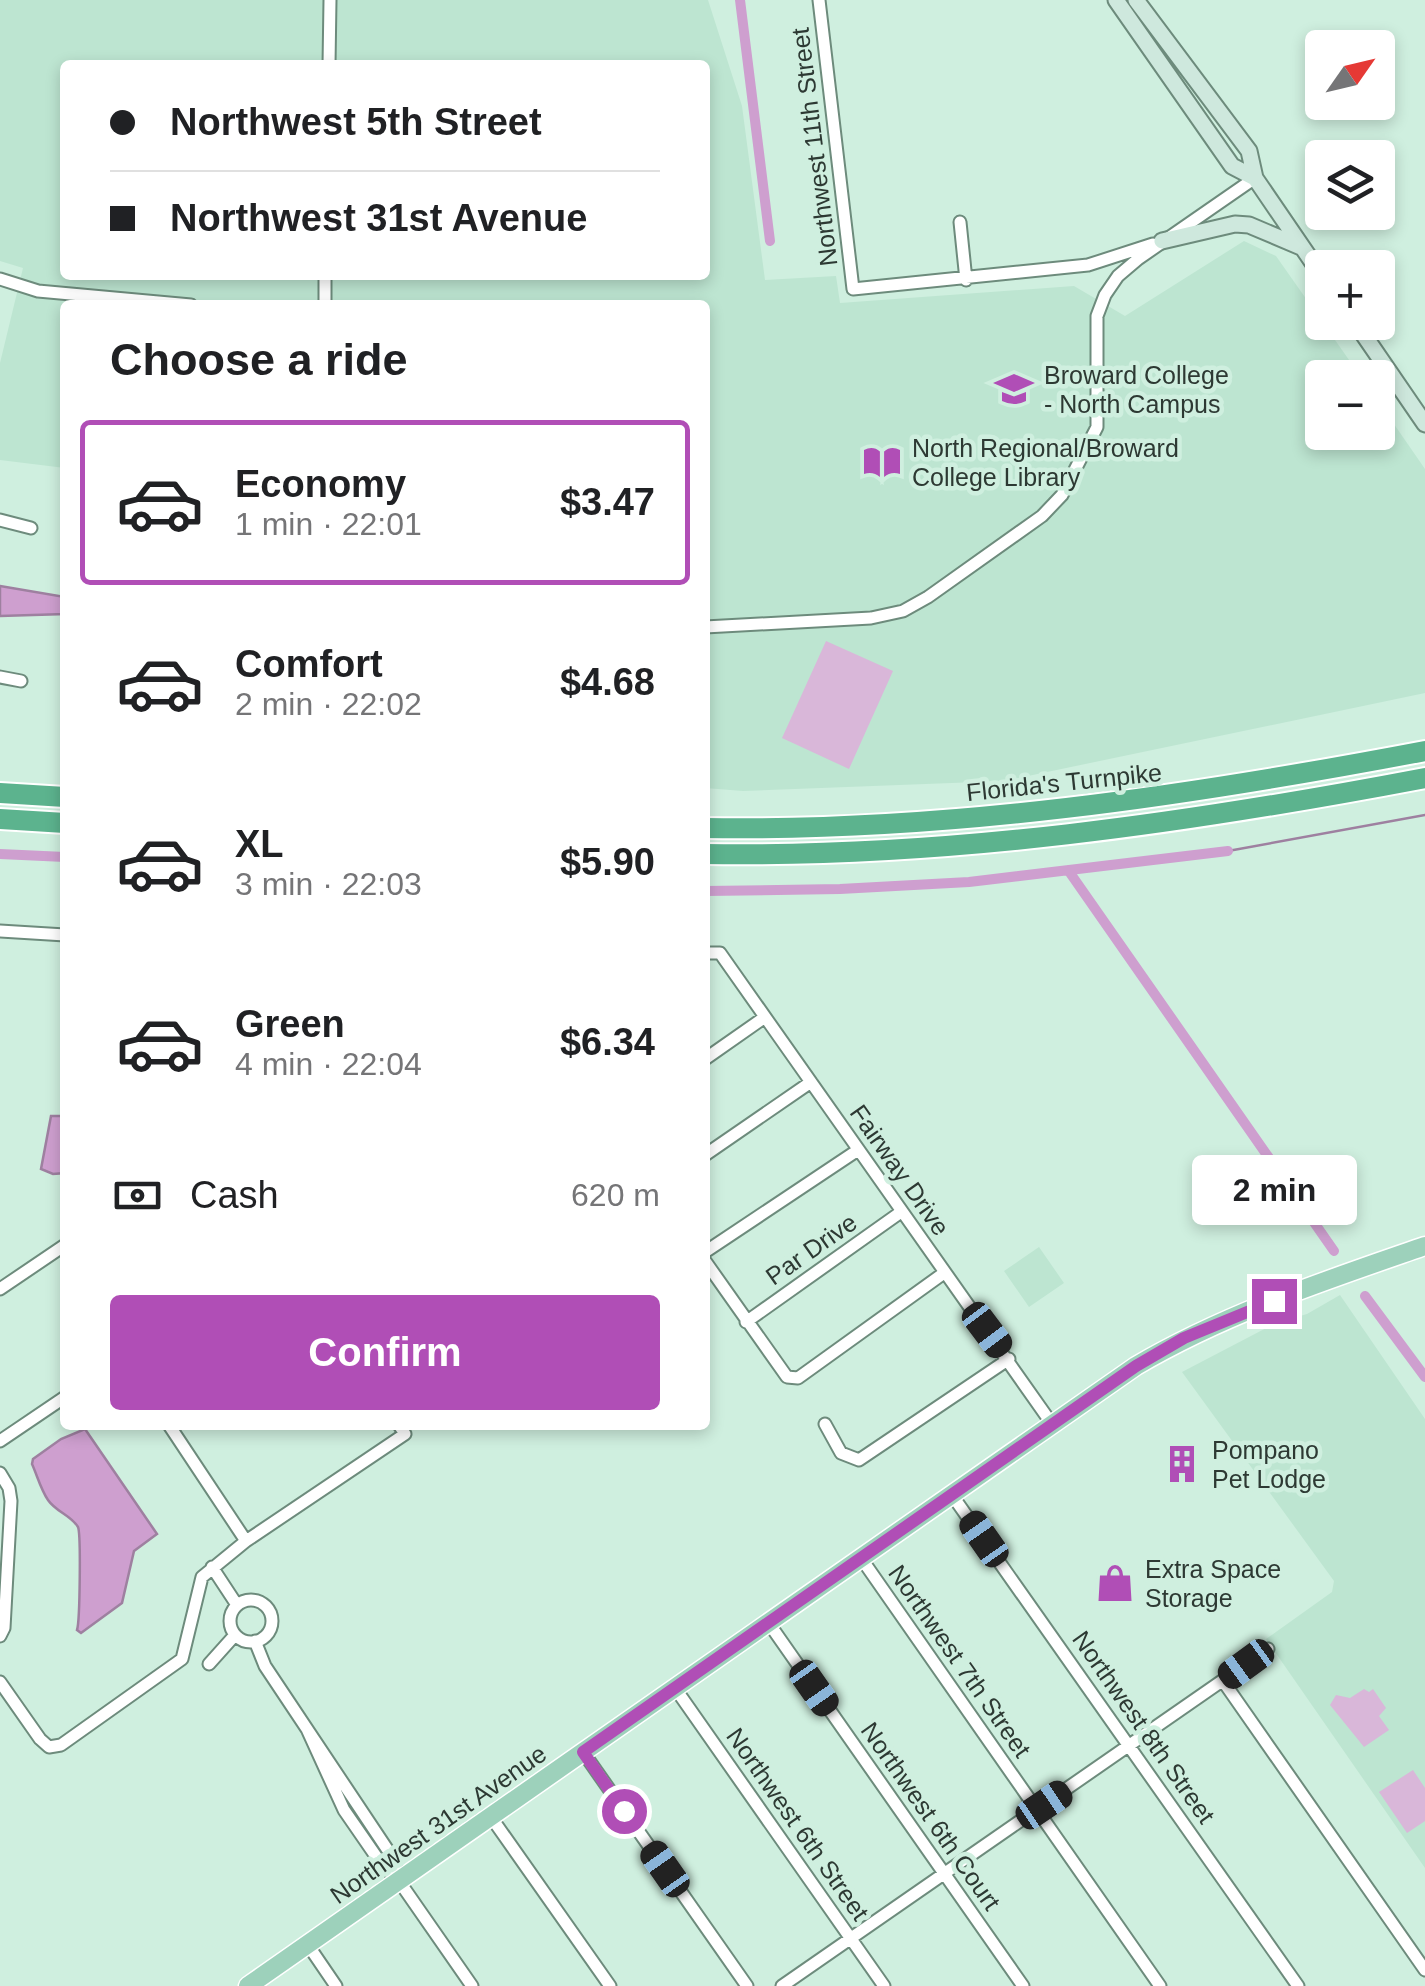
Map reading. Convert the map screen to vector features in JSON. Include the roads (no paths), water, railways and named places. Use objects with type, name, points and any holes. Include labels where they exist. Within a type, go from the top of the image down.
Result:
[{"type":"highway","name":"Florida's Turnpike","points":[[710,828],[916,822],[1079,808],[1252,784],[1425,751]]},
{"type":"highway","name":"Florida's Turnpike","points":[[710,854],[922,848],[1081,833],[1258,810],[1425,778]]},
{"type":"highway","points":[[0,793],[60,797]]},
{"type":"highway","points":[[0,819],[60,823]]},
{"type":"main road","points":[[1116,0],[1232,166],[1254,178]]},
{"type":"main road","points":[[1136,0],[1249,151],[1254,178],[1305,252]]},
{"type":"main road","points":[[1162,241],[1221,226],[1250,224],[1302,248]]},
{"type":"main road","points":[[1368,340],[1425,422]]},
{"type":"main road","name":"Northwest 31st Avenue","points":[[248,1986],[1052,1424],[1184,1338],[1320,1282],[1425,1246]]},
{"type":"street","points":[[329,60],[330,0]]},
{"type":"street","name":"Northwest 11th Street","points":[[819,0],[853,290],[966,280]]},
{"type":"street","points":[[710,628],[871,618],[903,610],[928,597],[1042,516],[1062,495],[1096,427],[1097,316],[1105,295],[1118,276],[1162,241],[1254,178]]},
{"type":"street","points":[[960,222],[966,280],[1088,265],[1162,241]]},
{"type":"street","points":[[1088,265],[1104,267],[1118,276]]},
{"type":"street","points":[[0,279],[38,291],[136,300]]},
{"type":"street","points":[[0,520],[31,528]]},
{"type":"street","points":[[0,677],[20,681]]},
{"type":"street","points":[[0,931],[60,935]]},
{"type":"street","name":"Fairway Drive","points":[[710,953],[720,953],[1052,1424]]},
{"type":"street","points":[[710,1056],[766,1018]]},
{"type":"street","points":[[710,1153],[811,1082]]},
{"type":"street","points":[[710,1249],[858,1150]]},
{"type":"street","name":"Par Drive","points":[[746,1322],[902,1212]]},
{"type":"street","points":[[0,1289],[60,1248]]},
{"type":"street","points":[[710,1269],[787,1377],[798,1378],[944,1273]]},
{"type":"street","points":[[824,1424],[841,1453],[860,1460],[1008,1359]]},
{"type":"street","points":[[0,1441],[60,1400]]},
{"type":"street","points":[[171,1430],[246,1541]]},
{"type":"street","points":[[0,1682],[40,1740],[49,1748],[60,1745],[178,1664],[185,1654],[196,1589],[212,1567],[401,1430]]},
{"type":"street","points":[[0,1474],[11,1500],[4,1628],[0,1636]]},
{"type":"street","name":"Northwest 8th Street","points":[[952,1495],[1298,1986]]},
{"type":"street","name":"Northwest 7th Street","points":[[861,1558],[1160,1986]]},
{"type":"street","points":[[212,1567],[237,1605]]},
{"type":"street","points":[[235,1635],[230,1616],[237,1605],[255,1600],[270,1614],[270,1628],[255,1641]]},
{"type":"street","name":"Northwest 6th Court","points":[[768,1622],[1022,1986]]},
{"type":"street","points":[[235,1635],[255,1641]]},
{"type":"street","points":[[209,1664],[235,1635]]},
{"type":"street","points":[[255,1641],[261,1660],[394,1858],[400,1881],[472,1986]]},
{"type":"street","points":[[782,1986],[1268,1648]]},
{"type":"street","points":[[1224,1681],[1425,1970]]},
{"type":"street","name":"Northwest 6th Street","points":[[674,1688],[884,1986]]},
{"type":"street","points":[[583,1752],[747,1986]]},
{"type":"street","points":[[491,1817],[610,1986]]},
{"type":"street","points":[[308,1946],[336,1986]]},
{"type":"waterway","points":[[740,0],[770,241]]},
{"type":"waterway","points":[[1228,851],[1425,815]]},
{"type":"waterway","points":[[710,891],[969,882],[1228,851]]},
{"type":"waterway","points":[[0,854],[60,857]]},
{"type":"waterway","points":[[1068,870],[1334,1251]]},
{"type":"waterway","points":[[1365,1296],[1425,1377]]},
{"type":"place","name":"Broward College - North Campus","points":[[1014,389]]},
{"type":"place","name":"North Regional/Broward College Library","points":[[882,462]]},
{"type":"place","name":"Pompano Pet Lodge","points":[[1182,1464]]},
{"type":"place","name":"Extra Space Storage","points":[[1115,1583]]}]
